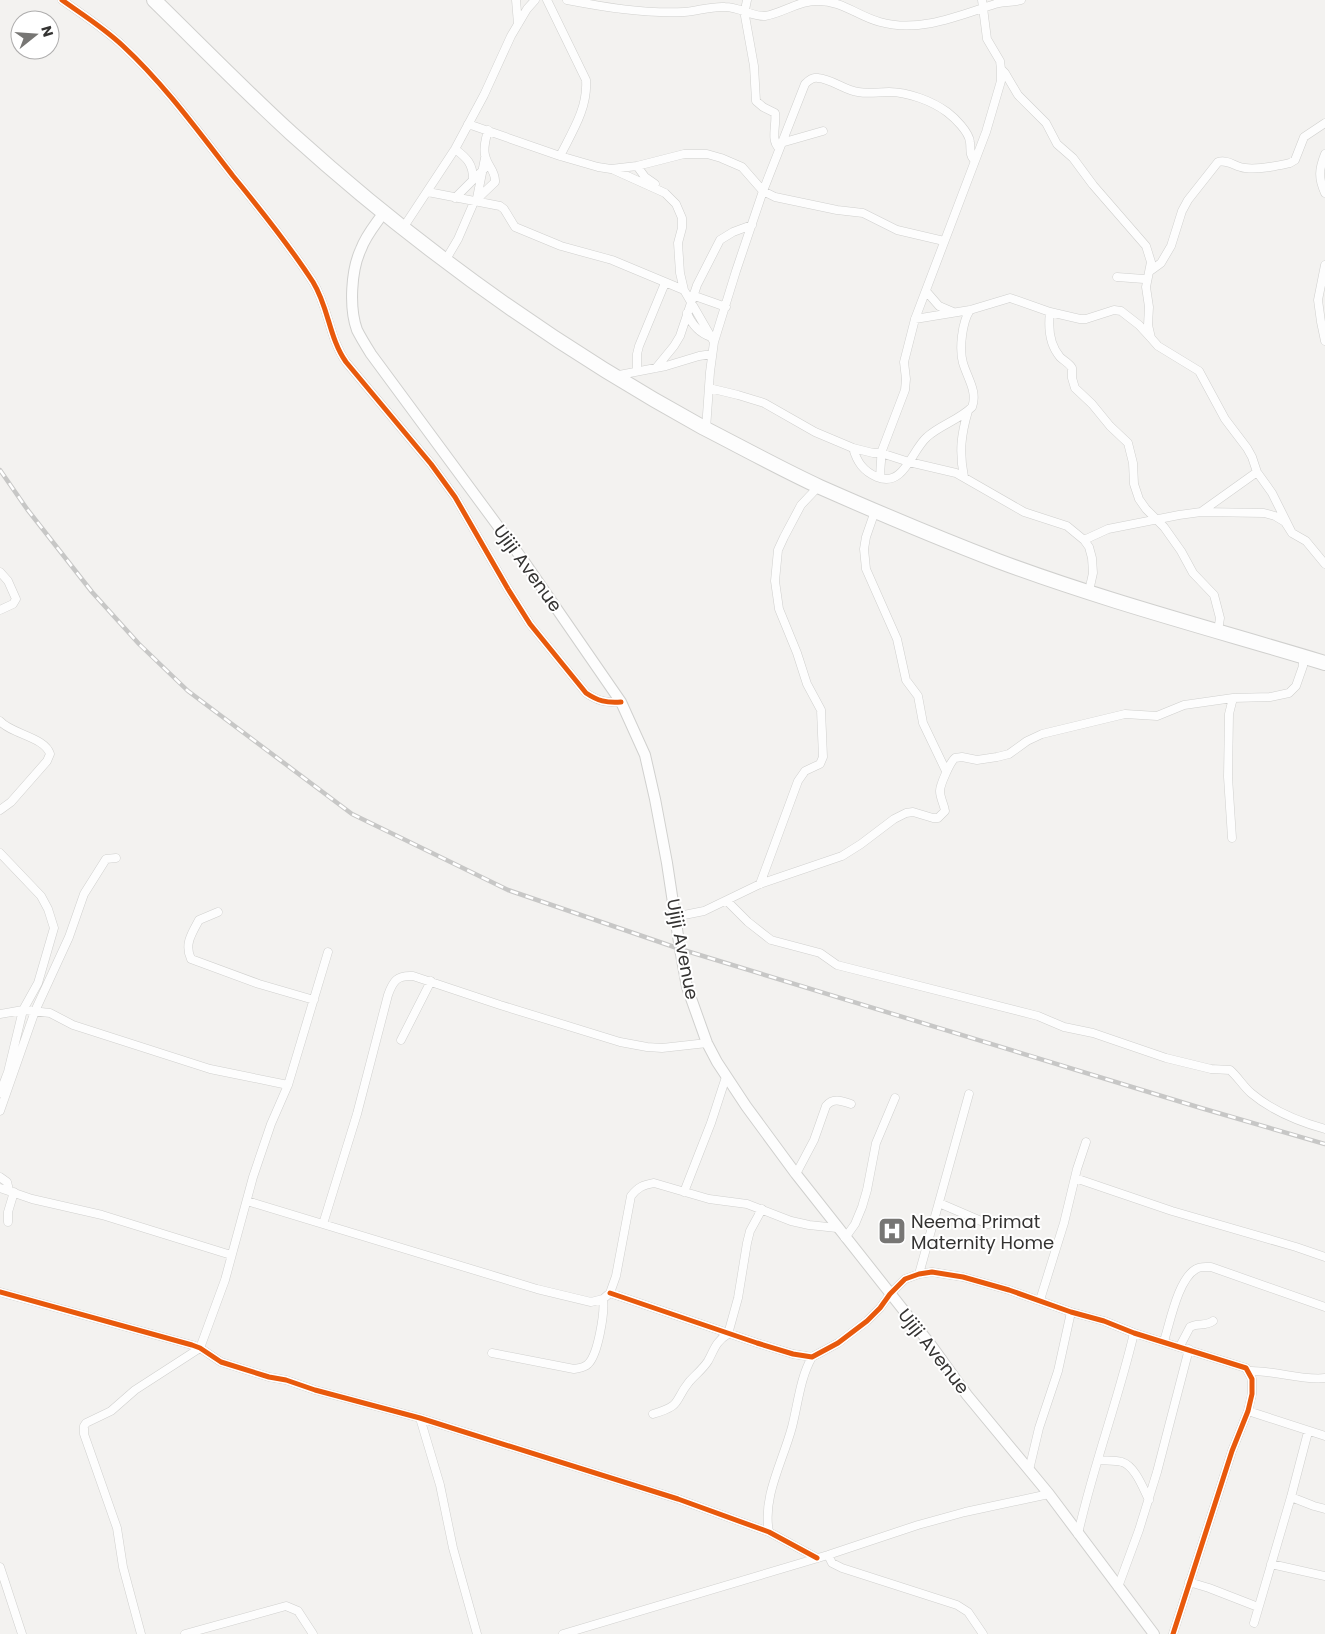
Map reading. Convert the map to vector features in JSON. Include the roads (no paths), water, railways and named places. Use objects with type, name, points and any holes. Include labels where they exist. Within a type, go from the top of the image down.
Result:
[{"type":"highway","points":[[154,0],[292,134],[403,228],[445,261],[534,323],[654,400],[770,463],[819,486],[875,511],[997,560],[1089,591],[1325,663]]},
{"type":"main road","name":"Ujiji Avenue","points":[[384,212],[366,237],[355,266],[353,288],[354,311],[362,341],[534,575],[621,702],[645,755],[665,848],[674,918],[688,987],[707,1044],[726,1077],[796,1174],[967,1394],[1049,1494],[1154,1634]]},
{"type":"street","points":[[62,0],[94,22],[129,52],[168,94],[254,201],[314,283],[326,309],[331,332],[338,351],[431,464],[455,497],[530,624],[586,693],[598,700],[621,702]]},
{"type":"street","points":[[516,0],[518,24]]},
{"type":"street","points":[[403,228],[455,149],[518,24],[535,0]]},
{"type":"street","points":[[548,0],[586,80],[581,113],[560,156]]},
{"type":"street","points":[[567,0],[593,6],[662,12],[686,12],[723,6],[744,10],[756,15],[768,15],[808,1],[831,2],[839,4],[863,17],[900,26],[921,25],[982,4],[1021,0]]},
{"type":"street","points":[[623,8],[626,0]]},
{"type":"street","points":[[747,0],[744,10],[754,66],[756,100],[763,107],[775,113],[774,132],[776,145],[780,146]]},
{"type":"street","points":[[881,478],[881,453],[905,390],[904,362],[915,318],[986,132],[1002,81],[1000,61],[987,39],[982,4]]},
{"type":"street","points":[[1001,69],[1018,96],[1050,128],[1057,144],[1073,158],[1149,252],[1151,262],[1146,287],[1150,313],[1148,325],[1152,338]]},
{"type":"street","points":[[706,429],[713,339],[726,307],[763,190],[805,84],[810,79],[816,77],[857,92],[869,94],[897,92],[936,106],[948,112],[966,133],[970,143],[970,154],[974,160]]},
{"type":"street","points":[[1150,271],[1161,263],[1171,246],[1182,211],[1188,200],[1218,162],[1228,162],[1250,169],[1290,163],[1295,160],[1304,137],[1325,123]]},
{"type":"street","points":[[468,124],[560,156],[612,169],[637,166],[696,152],[707,154],[727,160],[742,168],[750,174],[763,190],[784,199],[837,210],[863,213],[897,230],[944,241]]},
{"type":"street","points":[[445,261],[458,239],[476,200],[484,169],[485,142],[488,130]]},
{"type":"street","points":[[780,146],[822,131]]},
{"type":"street","points":[[455,149],[468,158],[473,171],[473,180]]},
{"type":"street","points":[[1325,154],[1319,173],[1325,193]]},
{"type":"street","points":[[476,200],[495,182],[495,174],[485,156]]},
{"type":"street","points":[[637,166],[646,178],[676,204],[682,218],[682,228],[678,243],[680,273],[684,290]]},
{"type":"street","points":[[454,198],[484,169]]},
{"type":"street","points":[[612,169],[665,193]]},
{"type":"street","points":[[428,192],[500,206],[504,209],[515,227],[556,244],[612,260],[684,290],[692,297],[713,339]]},
{"type":"street","points":[[656,368],[674,346],[684,326],[692,297],[710,256],[720,240],[733,232],[752,225]]},
{"type":"street","points":[[1325,265],[1318,300],[1325,341]]},
{"type":"street","points":[[1117,277],[1144,279],[1147,281]]},
{"type":"street","points":[[636,370],[639,346],[665,283]]},
{"type":"street","points":[[926,291],[939,306],[955,312],[964,322]]},
{"type":"street","points":[[692,297],[726,307]]},
{"type":"street","points":[[915,318],[970,310],[1010,298],[1050,312],[1080,319],[1114,310],[1121,311],[1139,325],[1158,346],[1200,371],[1225,419],[1247,448],[1257,472],[1272,493],[1292,533]]},
{"type":"street","points":[[964,477],[960,447],[968,411],[974,400],[974,392],[962,356],[964,322],[970,310]]},
{"type":"street","points":[[1050,312],[1050,337],[1060,356],[1071,365],[1075,388],[1128,443],[1132,451],[1135,491],[1146,509],[1172,537],[1193,573],[1214,595],[1220,618],[1218,631]]},
{"type":"street","points":[[687,313],[695,328],[713,339]]},
{"type":"street","points":[[614,376],[712,354]]},
{"type":"street","points":[[709,388],[738,394],[764,403],[815,432],[853,448],[881,453],[909,462],[949,471],[964,477],[1024,512],[1067,526],[1084,540],[1089,547],[1093,573],[1089,591]]},
{"type":"street","points":[[853,448],[860,466],[874,476],[887,479],[899,474],[926,438],[968,411]]},
{"type":"street","points":[[1201,512],[1257,472]]},
{"type":"street","points":[[760,884],[801,774],[808,768],[820,764],[823,757],[821,710],[807,684],[779,609],[775,581],[778,550],[784,537],[801,505],[819,486]]},
{"type":"street","points":[[875,511],[864,549],[866,569],[897,640],[906,680],[918,696],[923,723],[946,771]]},
{"type":"street","points":[[1084,540],[1108,529],[1156,518],[1201,512],[1264,513],[1275,516],[1285,522],[1292,533],[1306,541],[1325,564]]},
{"type":"street","points":[[0,572],[8,581],[16,599],[14,604],[0,610]]},
{"type":"street","points":[[674,918],[704,911],[760,884],[850,852],[894,819],[906,813],[913,812],[938,818],[945,811],[940,791],[946,771],[955,758],[962,757],[977,760],[1009,754],[1033,737],[1124,714],[1157,716],[1184,705],[1289,693],[1296,686],[1303,666],[1303,656]]},
{"type":"street","points":[[1232,838],[1228,776],[1229,714],[1233,698]]},
{"type":"street","points":[[0,721],[9,728],[46,747],[50,754],[47,761],[16,796],[0,810]]},
{"type":"street","points":[[0,852],[41,896],[48,909],[54,928],[38,983],[23,1010],[8,1072],[0,1093]]},
{"type":"street","points":[[0,1111],[35,1011],[69,937],[84,894],[106,859],[116,858]]},
{"type":"street","points":[[727,901],[748,922],[771,940],[820,953],[833,964],[1031,1014],[1064,1028],[1093,1033],[1166,1058],[1211,1069],[1230,1070],[1243,1086],[1263,1101],[1300,1120],[1325,1129]]},
{"type":"street","points":[[218,912],[199,920],[187,944],[191,959],[259,984],[314,1000]]},
{"type":"street","points":[[141,1634],[123,1567],[117,1528],[92,1461],[84,1434],[84,1426],[86,1423],[112,1411],[135,1390],[200,1348],[225,1280],[252,1177],[271,1124],[288,1085],[328,952]]},
{"type":"street","points":[[323,1224],[348,1144],[392,985],[398,978],[413,976],[431,981],[500,1005],[620,1042],[647,1048],[707,1044]]},
{"type":"street","points":[[400,1040],[431,981]]},
{"type":"street","points":[[0,1014],[23,1010],[50,1013],[73,1025],[210,1069],[288,1085]]},
{"type":"street","points":[[684,1192],[711,1123],[726,1077]]},
{"type":"street","points":[[919,1274],[928,1234],[939,1203],[969,1094]]},
{"type":"street","points":[[846,1238],[855,1224],[862,1207],[876,1144],[895,1098]]},
{"type":"street","points":[[796,1174],[814,1140],[829,1102],[834,1100],[851,1104]]},
{"type":"street","points":[[1040,1300],[1068,1211],[1075,1178],[1086,1142]]},
{"type":"street","points":[[0,1178],[7,1182],[12,1191],[8,1222]]},
{"type":"street","points":[[1075,1178],[1172,1211],[1296,1247],[1325,1258]]},
{"type":"street","points":[[246,1201],[537,1289],[591,1302],[603,1299],[610,1293],[616,1276],[631,1196],[637,1188],[645,1184],[654,1184],[709,1198],[747,1204],[791,1222],[809,1226],[837,1228]]},
{"type":"street","points":[[0,1188],[32,1199],[102,1216],[231,1255]]},
{"type":"street","points":[[939,1203],[988,1224]]},
{"type":"street","points":[[653,1414],[670,1408],[677,1403],[689,1382],[707,1363],[718,1340],[728,1334],[738,1298],[747,1242],[762,1209]]},
{"type":"street","points":[[1164,1341],[1186,1277],[1196,1269],[1203,1267],[1211,1267],[1325,1307]]},
{"type":"street","points":[[610,1293],[728,1334],[793,1354],[812,1356],[838,1343],[867,1321],[905,1279],[932,1272],[963,1277],[1040,1300],[1134,1333],[1243,1366],[1249,1370],[1264,1370],[1324,1378],[1325,1370]]},
{"type":"street","points":[[0,1292],[200,1348],[221,1362],[420,1418],[659,1493],[769,1532],[817,1558]]},
{"type":"street","points":[[492,1353],[574,1369],[583,1368],[590,1362],[600,1330],[604,1311],[603,1299]]},
{"type":"street","points":[[1029,1470],[1039,1428],[1058,1371],[1071,1312]]},
{"type":"street","points":[[1180,1346],[1190,1327],[1196,1324],[1206,1325],[1213,1321]]},
{"type":"street","points":[[1078,1534],[1098,1460],[1119,1395],[1134,1333]]},
{"type":"street","points":[[1118,1587],[1149,1500],[1189,1349]]},
{"type":"street","points":[[769,1532],[767,1521],[768,1502],[792,1426],[804,1372],[812,1356]]},
{"type":"street","points":[[1173,1634],[1232,1451],[1248,1411],[1252,1394],[1252,1378],[1249,1370]]},
{"type":"street","points":[[1248,1411],[1325,1436]]},
{"type":"street","points":[[420,1418],[440,1485],[453,1548],[477,1634]]},
{"type":"street","points":[[1254,1623],[1308,1432]]},
{"type":"street","points":[[1098,1460],[1126,1464],[1135,1473],[1149,1500]]},
{"type":"street","points":[[563,1634],[582,1631],[828,1555],[927,1522],[1049,1494]]},
{"type":"street","points":[[1291,1497],[1325,1509]]},
{"type":"street","points":[[828,1555],[832,1563],[842,1568],[957,1605],[968,1612],[983,1634]]},
{"type":"street","points":[[1271,1564],[1325,1576]]},
{"type":"street","points":[[0,1568],[22,1634]]},
{"type":"street","points":[[1189,1582],[1258,1607]]},
{"type":"street","points":[[185,1634],[286,1606],[298,1611],[313,1634]]},
{"type":"railway","points":[[0,470],[27,509],[92,592],[139,644],[188,691],[352,814],[508,890],[680,949],[1325,1144]]},
{"type":"place","name":"Neema Primat Maternity Home","points":[[892,1231]]}]
